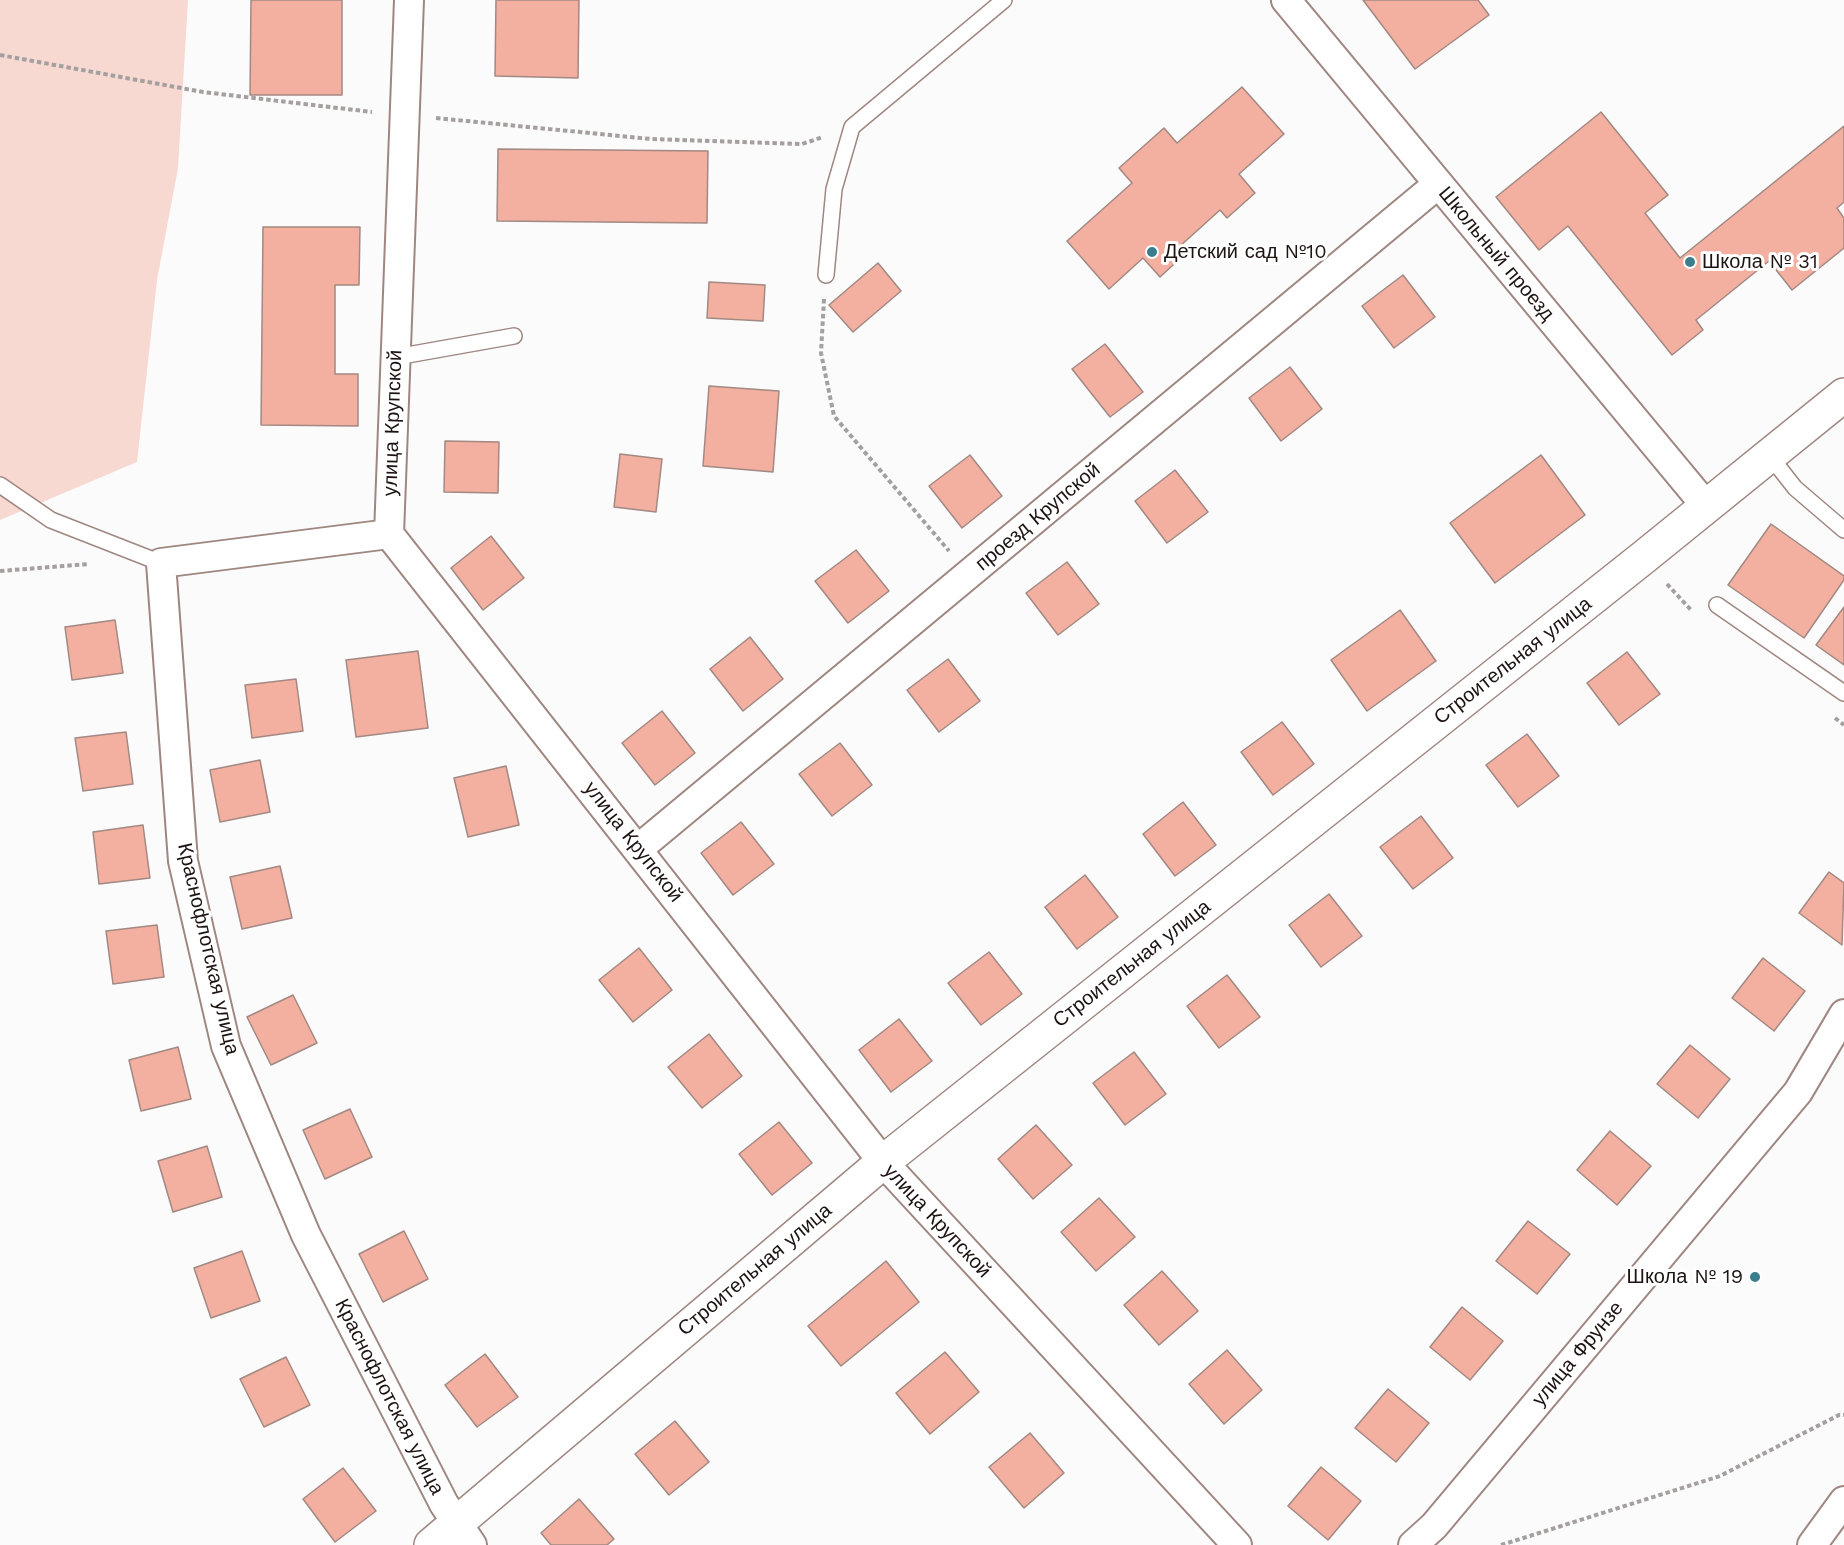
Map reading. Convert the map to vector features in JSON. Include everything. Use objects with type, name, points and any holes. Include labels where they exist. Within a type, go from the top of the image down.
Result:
[{"type":"street","name":"улица Крупской","points":[[409,0],[389,534],[882,1162],[1237,1545]]},
{"type":"street","name":"Школьный проезд","points":[[1286,0],[1707,507]]},
{"type":"street","name":"проезд Крупской","points":[[638,849],[1438,184]]},
{"type":"street","name":"Строительная улица","points":[[431,1545],[464,1535],[882,1162],[1707,507],[1844,395]]},
{"type":"street","points":[[161,563],[389,534]]},
{"type":"street","name":"Краснофлотская улица","points":[[161,563],[183,861],[226,1046],[306,1235],[428,1474],[464,1535]]},
{"type":"street","name":"улица Фрунзе","points":[[1413,1545],[1434,1526],[1798,1092],[1844,1014]]},
{"type":"street","points":[[1812,1545],[1844,1501]]},
{"type":"lane","points":[[826,275],[834,189],[852,127],[1004,0]]},
{"type":"lane","points":[[396,357],[514,336]]},
{"type":"lane","points":[[1770,456],[1795,488],[1844,530]]},
{"type":"lane","points":[[0,485],[51,520],[161,563]]},
{"type":"lane","points":[[1717,604],[1844,693]]},
{"type":"path","points":[[0,55],[202,92],[651,139],[802,144],[852,127]]},
{"type":"path","points":[[826,275],[821,353],[834,416],[969,574]]},
{"type":"path","points":[[0,571],[66,564],[102,564]]},
{"type":"path","points":[[1501,1545],[1719,1476],[1839,1415],[1844,1415]]},
{"type":"shaded area","points":[[0,0],[188,0],[178,168],[157,280],[137,462],[0,520]]},
{"type":"building","points":[[251,0],[342,0],[342,95],[250,95]]},
{"type":"building","points":[[496,0],[579,0],[578,78],[495,76]]},
{"type":"building","points":[[1363,0],[1478,0],[1489,15],[1415,69]]},
{"type":"building","points":[[1242,87],[1284,134],[1239,174],[1255,193],[1227,218],[1220,210],[1179,247],[1185,254],[1160,277],[1143,258],[1109,289],[1067,241],[1132,183],[1119,168],[1164,128],[1177,143]]},
{"type":"building","points":[[1601,112],[1668,195],[1645,213],[1680,258],[1844,126],[1844,202],[1837,208],[1844,218],[1844,248],[1792,290],[1769,261],[1696,320],[1703,330],[1672,355],[1568,226],[1539,250],[1496,197]]},
{"type":"building","points":[[498,149],[708,151],[707,223],[497,221]]},
{"type":"building","points":[[263,227],[360,227],[359,285],[335,285],[335,374],[358,374],[358,426],[261,425]]},
{"type":"building","points":[[878,263],[901,291],[853,332],[829,305]]},
{"type":"building","points":[[1403,275],[1435,317],[1394,348],[1362,306]]},
{"type":"building","points":[[709,282],[765,285],[763,321],[707,318]]},
{"type":"building","points":[[1105,344],[1143,392],[1110,417],[1072,369]]},
{"type":"building","points":[[1290,367],[1322,409],[1281,441],[1249,398]]},
{"type":"building","points":[[709,386],[779,391],[773,472],[703,466]]},
{"type":"building","points":[[445,441],[499,442],[498,493],[444,492]]},
{"type":"building","points":[[620,454],[662,459],[656,512],[614,507]]},
{"type":"building","points":[[970,455],[1002,496],[962,528],[929,486]]},
{"type":"building","points":[[1541,455],[1585,515],[1495,583],[1450,523]]},
{"type":"building","points":[[1175,470],[1208,512],[1167,543],[1135,501]]},
{"type":"building","points":[[1771,524],[1844,576],[1844,580],[1804,638],[1728,585]]},
{"type":"building","points":[[491,536],[524,578],[483,610],[451,568]]},
{"type":"building","points":[[856,550],[889,591],[848,623],[815,581]]},
{"type":"building","points":[[1067,562],[1099,604],[1058,635],[1026,593]]},
{"type":"building","points":[[1844,607],[1844,665],[1816,645]]},
{"type":"building","points":[[1400,610],[1436,661],[1367,711],[1331,660]]},
{"type":"building","points":[[115,620],[123,673],[72,680],[65,627]]},
{"type":"building","points":[[750,637],[783,679],[743,711],[710,669]]},
{"type":"building","points":[[418,651],[428,728],[356,737],[346,660]]},
{"type":"building","points":[[1627,652],[1660,694],[1619,725],[1587,683]]},
{"type":"building","points":[[948,659],[980,701],[939,732],[907,690]]},
{"type":"building","points":[[296,679],[303,731],[252,738],[245,685]]},
{"type":"building","points":[[662,711],[695,753],[655,785],[622,743]]},
{"type":"building","points":[[1282,722],[1314,764],[1273,795],[1241,752]]},
{"type":"building","points":[[126,732],[133,784],[83,791],[75,738]]},
{"type":"building","points":[[1527,734],[1559,776],[1518,807],[1486,765]]},
{"type":"building","points":[[840,743],[872,785],[832,816],[799,774]]},
{"type":"building","points":[[260,760],[270,812],[220,822],[210,770]]},
{"type":"building","points":[[506,766],[519,825],[468,837],[454,778]]},
{"type":"building","points":[[1183,802],[1216,845],[1175,876],[1143,834]]},
{"type":"building","points":[[1421,816],[1453,858],[1413,889],[1380,847]]},
{"type":"building","points":[[741,822],[774,864],[733,895],[701,853]]},
{"type":"building","points":[[143,825],[150,878],[99,884],[93,832]]},
{"type":"building","points":[[280,866],[292,918],[242,929],[230,877]]},
{"type":"building","points":[[1829,872],[1844,883],[1842,945],[1799,913]]},
{"type":"building","points":[[1085,875],[1118,917],[1077,949],[1045,907]]},
{"type":"building","points":[[1329,894],[1362,936],[1321,967],[1289,925]]},
{"type":"building","points":[[157,925],[164,977],[113,984],[106,931]]},
{"type":"building","points":[[639,948],[672,990],[633,1022],[599,980]]},
{"type":"building","points":[[989,952],[1022,994],[981,1025],[948,983]]},
{"type":"building","points":[[1763,958],[1805,991],[1774,1031],[1732,998]]},
{"type":"building","points":[[1227,975],[1260,1017],[1219,1048],[1187,1006]]},
{"type":"building","points":[[293,995],[317,1043],[271,1065],[247,1017]]},
{"type":"building","points":[[899,1019],[932,1061],[891,1092],[859,1050]]},
{"type":"building","points":[[709,1034],[742,1076],[702,1108],[668,1067]]},
{"type":"building","points":[[1690,1045],[1730,1079],[1698,1118],[1657,1084]]},
{"type":"building","points":[[178,1047],[191,1099],[141,1111],[129,1060]]},
{"type":"building","points":[[1134,1052],[1166,1094],[1125,1125],[1093,1083]]},
{"type":"building","points":[[350,1109],[372,1157],[325,1179],[303,1130]]},
{"type":"building","points":[[779,1122],[812,1163],[772,1195],[739,1154]]},
{"type":"building","points":[[1036,1125],[1072,1165],[1033,1199],[998,1159]]},
{"type":"building","points":[[1610,1131],[1651,1166],[1617,1205],[1577,1170]]},
{"type":"building","points":[[207,1146],[222,1197],[173,1212],[158,1161]]},
{"type":"building","points":[[1099,1198],[1135,1237],[1096,1271],[1061,1232]]},
{"type":"building","points":[[1528,1221],[1570,1254],[1537,1294],[1496,1261]]},
{"type":"building","points":[[404,1231],[428,1279],[383,1302],[359,1254]]},
{"type":"building","points":[[242,1251],[260,1301],[211,1318],[194,1268]]},
{"type":"building","points":[[886,1261],[919,1302],[841,1366],[808,1326]]},
{"type":"building","points":[[1162,1271],[1198,1311],[1159,1345],[1124,1305]]},
{"type":"building","points":[[1462,1307],[1503,1341],[1470,1380],[1430,1347]]},
{"type":"building","points":[[1227,1350],[1262,1390],[1224,1424],[1189,1384]]},
{"type":"building","points":[[945,1352],[979,1392],[930,1434],[896,1393]]},
{"type":"building","points":[[485,1354],[518,1397],[477,1427],[445,1385]]},
{"type":"building","points":[[286,1357],[310,1405],[264,1427],[240,1379]]},
{"type":"building","points":[[1388,1389],[1429,1423],[1396,1462],[1355,1428]]},
{"type":"building","points":[[675,1421],[709,1462],[669,1495],[635,1454]]},
{"type":"building","points":[[1030,1433],[1064,1473],[1024,1508],[989,1467]]},
{"type":"building","points":[[1321,1467],[1361,1501],[1328,1540],[1288,1506]]},
{"type":"building","points":[[343,1468],[376,1511],[335,1542],[303,1499]]},
{"type":"building","points":[[579,1499],[614,1539],[607,1545],[551,1545],[541,1533]]},
{"type":"place","name":"Детский сад №10","points":[[1152,252]]},
{"type":"place","name":"Школа № 31","points":[[1690,262]]},
{"type":"place","name":"Школа № 19","points":[[1755,1277]]}]
